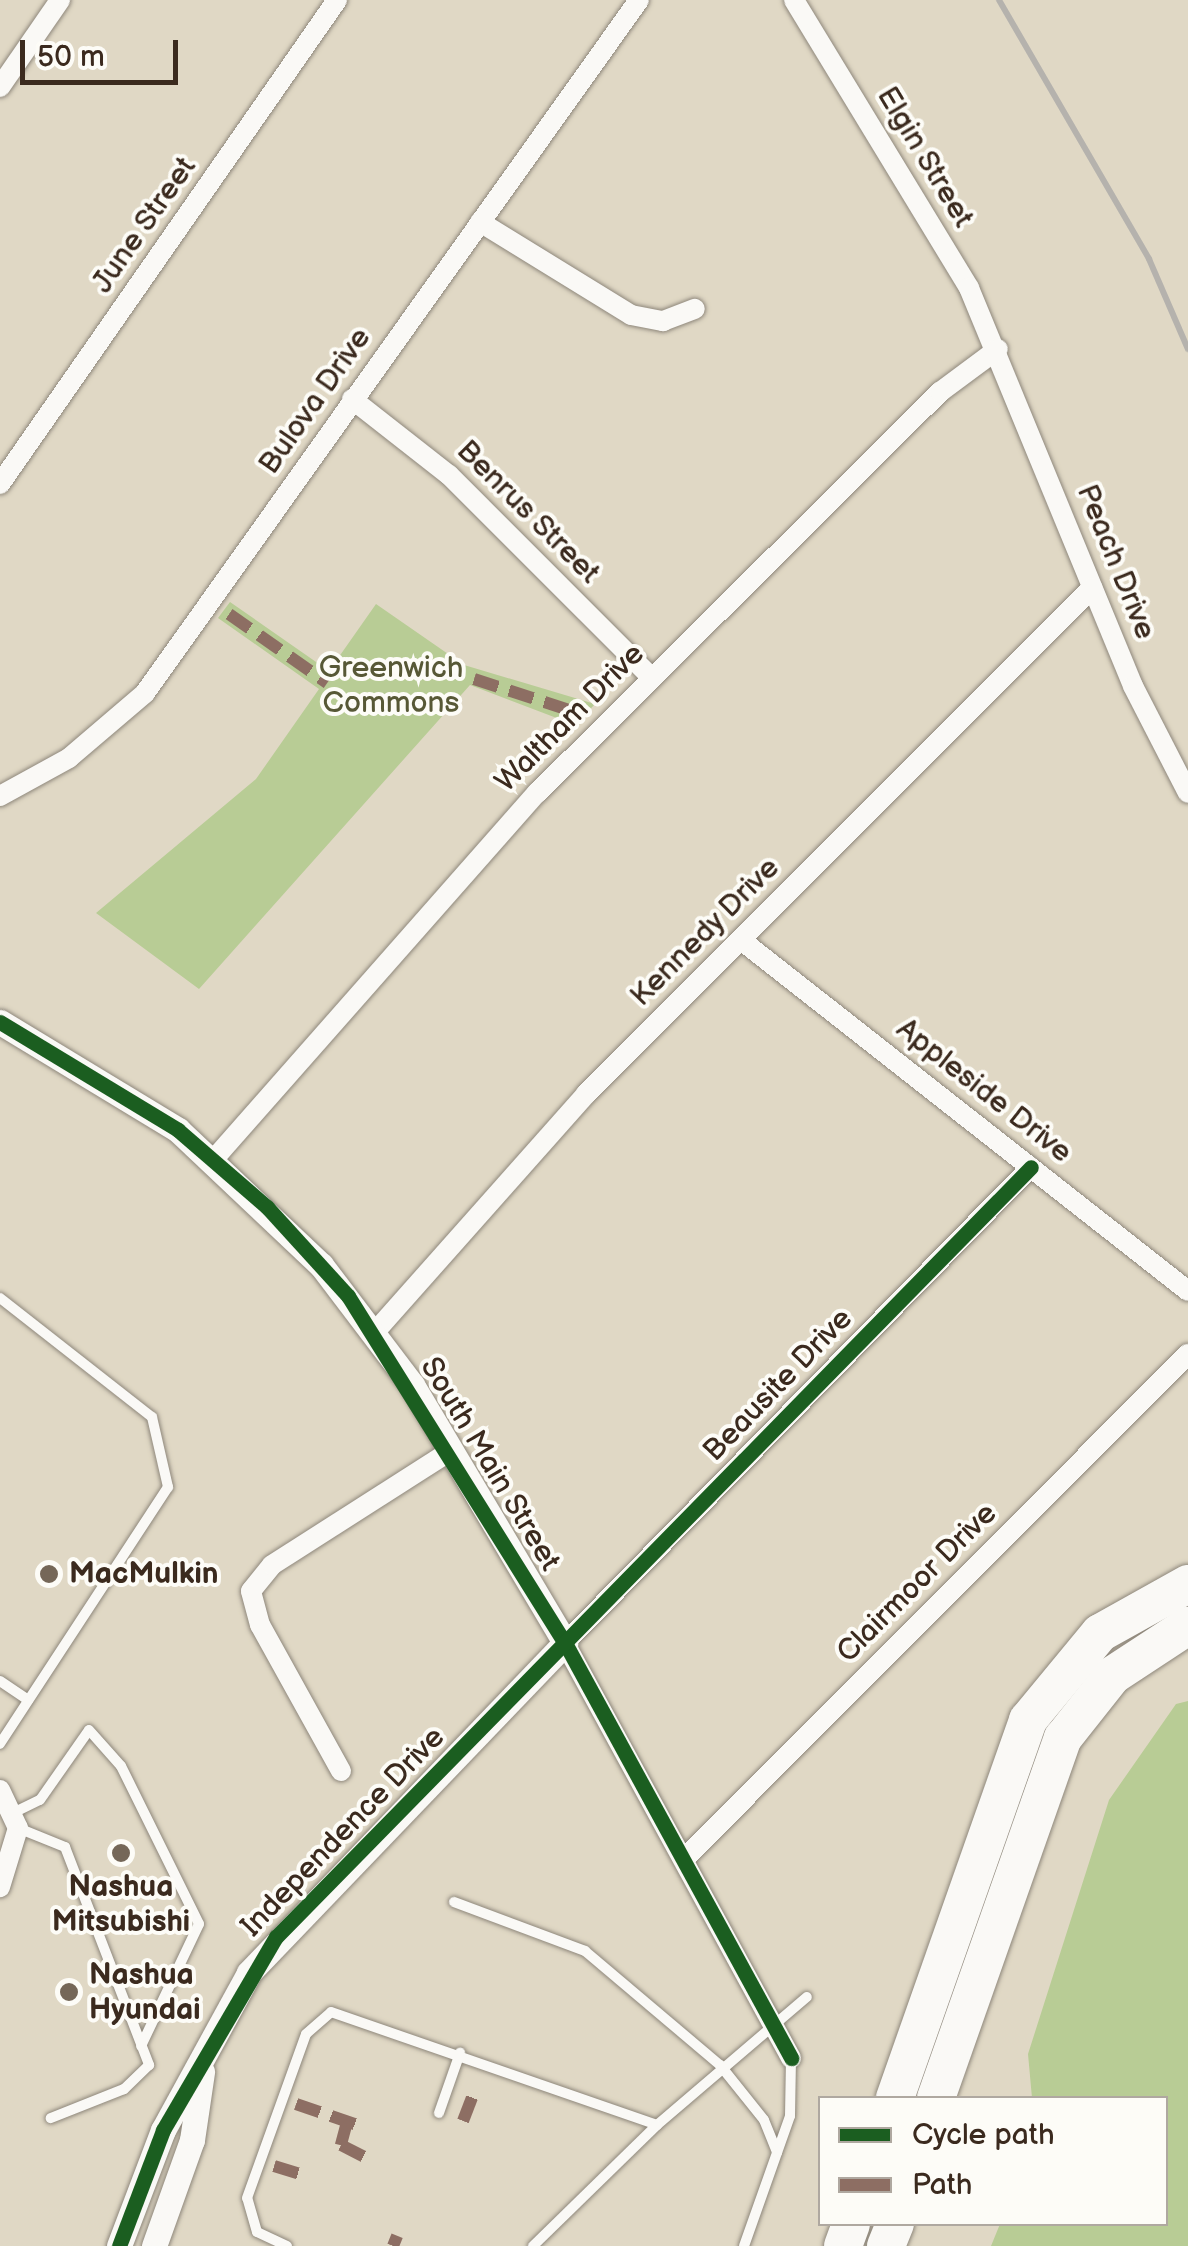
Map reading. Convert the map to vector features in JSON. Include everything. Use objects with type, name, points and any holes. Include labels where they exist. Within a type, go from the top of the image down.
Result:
[{"type":"highway","points":[[896,2096],[1028,1720],[1100,1633],[1188,1584]]},
{"type":"highway","points":[[937,2096],[1063,1738],[1112,1674],[1188,1626]]},
{"type":"street","points":[[0,87],[60,0]]},
{"type":"street","name":"June Street","points":[[0,484],[337,0]]},
{"type":"street","name":"Bulova Drive","points":[[0,796],[69,758],[144,694],[639,0]]},
{"type":"street","name":"Elgin Street","points":[[794,0],[998,350]]},
{"type":"street","points":[[480,222],[631,315],[663,320],[694,309]]},
{"type":"street","name":"Peach Drive","points":[[998,350],[1092,588],[1188,793]]},
{"type":"street","name":"Waltham Drive","points":[[214,1159],[452,883],[940,392],[998,350]]},
{"type":"street","name":"Benrus Street","points":[[352,399],[449,474],[652,678]]},
{"type":"street","name":"Kennedy Drive","points":[[376,1332],[586,1094],[1092,588]]},
{"type":"street","name":"Appleside Drive","points":[[740,940],[1188,1291]]},
{"type":"street","name":"South Main Street","points":[[0,1022],[99,1076],[214,1159],[376,1332],[452,1450],[688,1855],[791,2058]]},
{"type":"street","name":"Beausite Drive","points":[[565,1643],[1031,1166]]},
{"type":"street","name":"Clairmoor Drive","points":[[688,1855],[1188,1354]]},
{"type":"street","points":[[341,1771],[260,1625],[252,1591],[272,1565],[452,1450]]},
{"type":"street","name":"Independence Drive","points":[[119,2246],[162,2130],[202,2072],[226,2012],[276,1938],[565,1643]]},
{"type":"street","points":[[0,1888],[10,1806]]},
{"type":"street","name":"Independence Drive","points":[[154,2246],[192,2140],[202,2072]]},
{"type":"lane","points":[[0,1298],[152,1417],[168,1487],[0,1744]]},
{"type":"lane","points":[[0,1681],[28,1700]]},
{"type":"lane","points":[[10,1806],[40,1800],[88,1730],[120,1766],[199,1924],[142,2046]]},
{"type":"lane","points":[[10,1806],[64,1847],[142,2046],[144,2076],[51,2118]]},
{"type":"lane","points":[[454,1902],[585,1952],[720,2065],[764,2120],[777,2152]]},
{"type":"lane","points":[[534,2246],[720,2065],[771,2019],[807,1997]]},
{"type":"lane","points":[[287,2246],[257,2232],[247,2198],[306,2034],[343,2010],[657,2126]]},
{"type":"lane","points":[[439,2113],[460,2052]]},
{"type":"lane","points":[[744,2246],[796,2089],[791,2058]]},
{"type":"green space","name":"Greenwich Commons","points":[[230,602],[329,671],[376,604],[464,665],[595,704],[575,725],[470,685],[199,989],[96,913],[256,779],[319,689],[218,618]]},
{"type":"green space","points":[[1188,1701],[1188,2246],[991,2246],[999,2226],[1168,2226],[1168,2096],[1032,2096],[1028,2054],[1109,1800],[1176,1704]]},
{"type":"railway","points":[[999,0],[1149,259],[1188,349]]},
{"type":"marked path","points":[[229,614],[327,683]]},
{"type":"marked path","points":[[474,679],[584,715]]},
{"type":"marked path","points":[[463,2121],[472,2097]]},
{"type":"marked path","points":[[296,2104],[363,2127]]},
{"type":"marked path","points":[[347,2122],[341,2145],[368,2159]]},
{"type":"marked path","points":[[274,2166],[306,2176]]},
{"type":"marked path","points":[[393,2246],[397,2236]]},
{"type":"cycle path","points":[[0,1022],[178,1130],[267,1207],[348,1296],[565,1643],[791,2058]]},
{"type":"cycle path","points":[[119,2246],[163,2130],[276,1937],[1031,1167]]},
{"type":"place","name":"MacMulkin","points":[[49,1574]]},
{"type":"place","name":"Nashua Mitsubishi","points":[[121,1853]]},
{"type":"place","name":"Nashua Hyundai","points":[[69,1992]]}]
